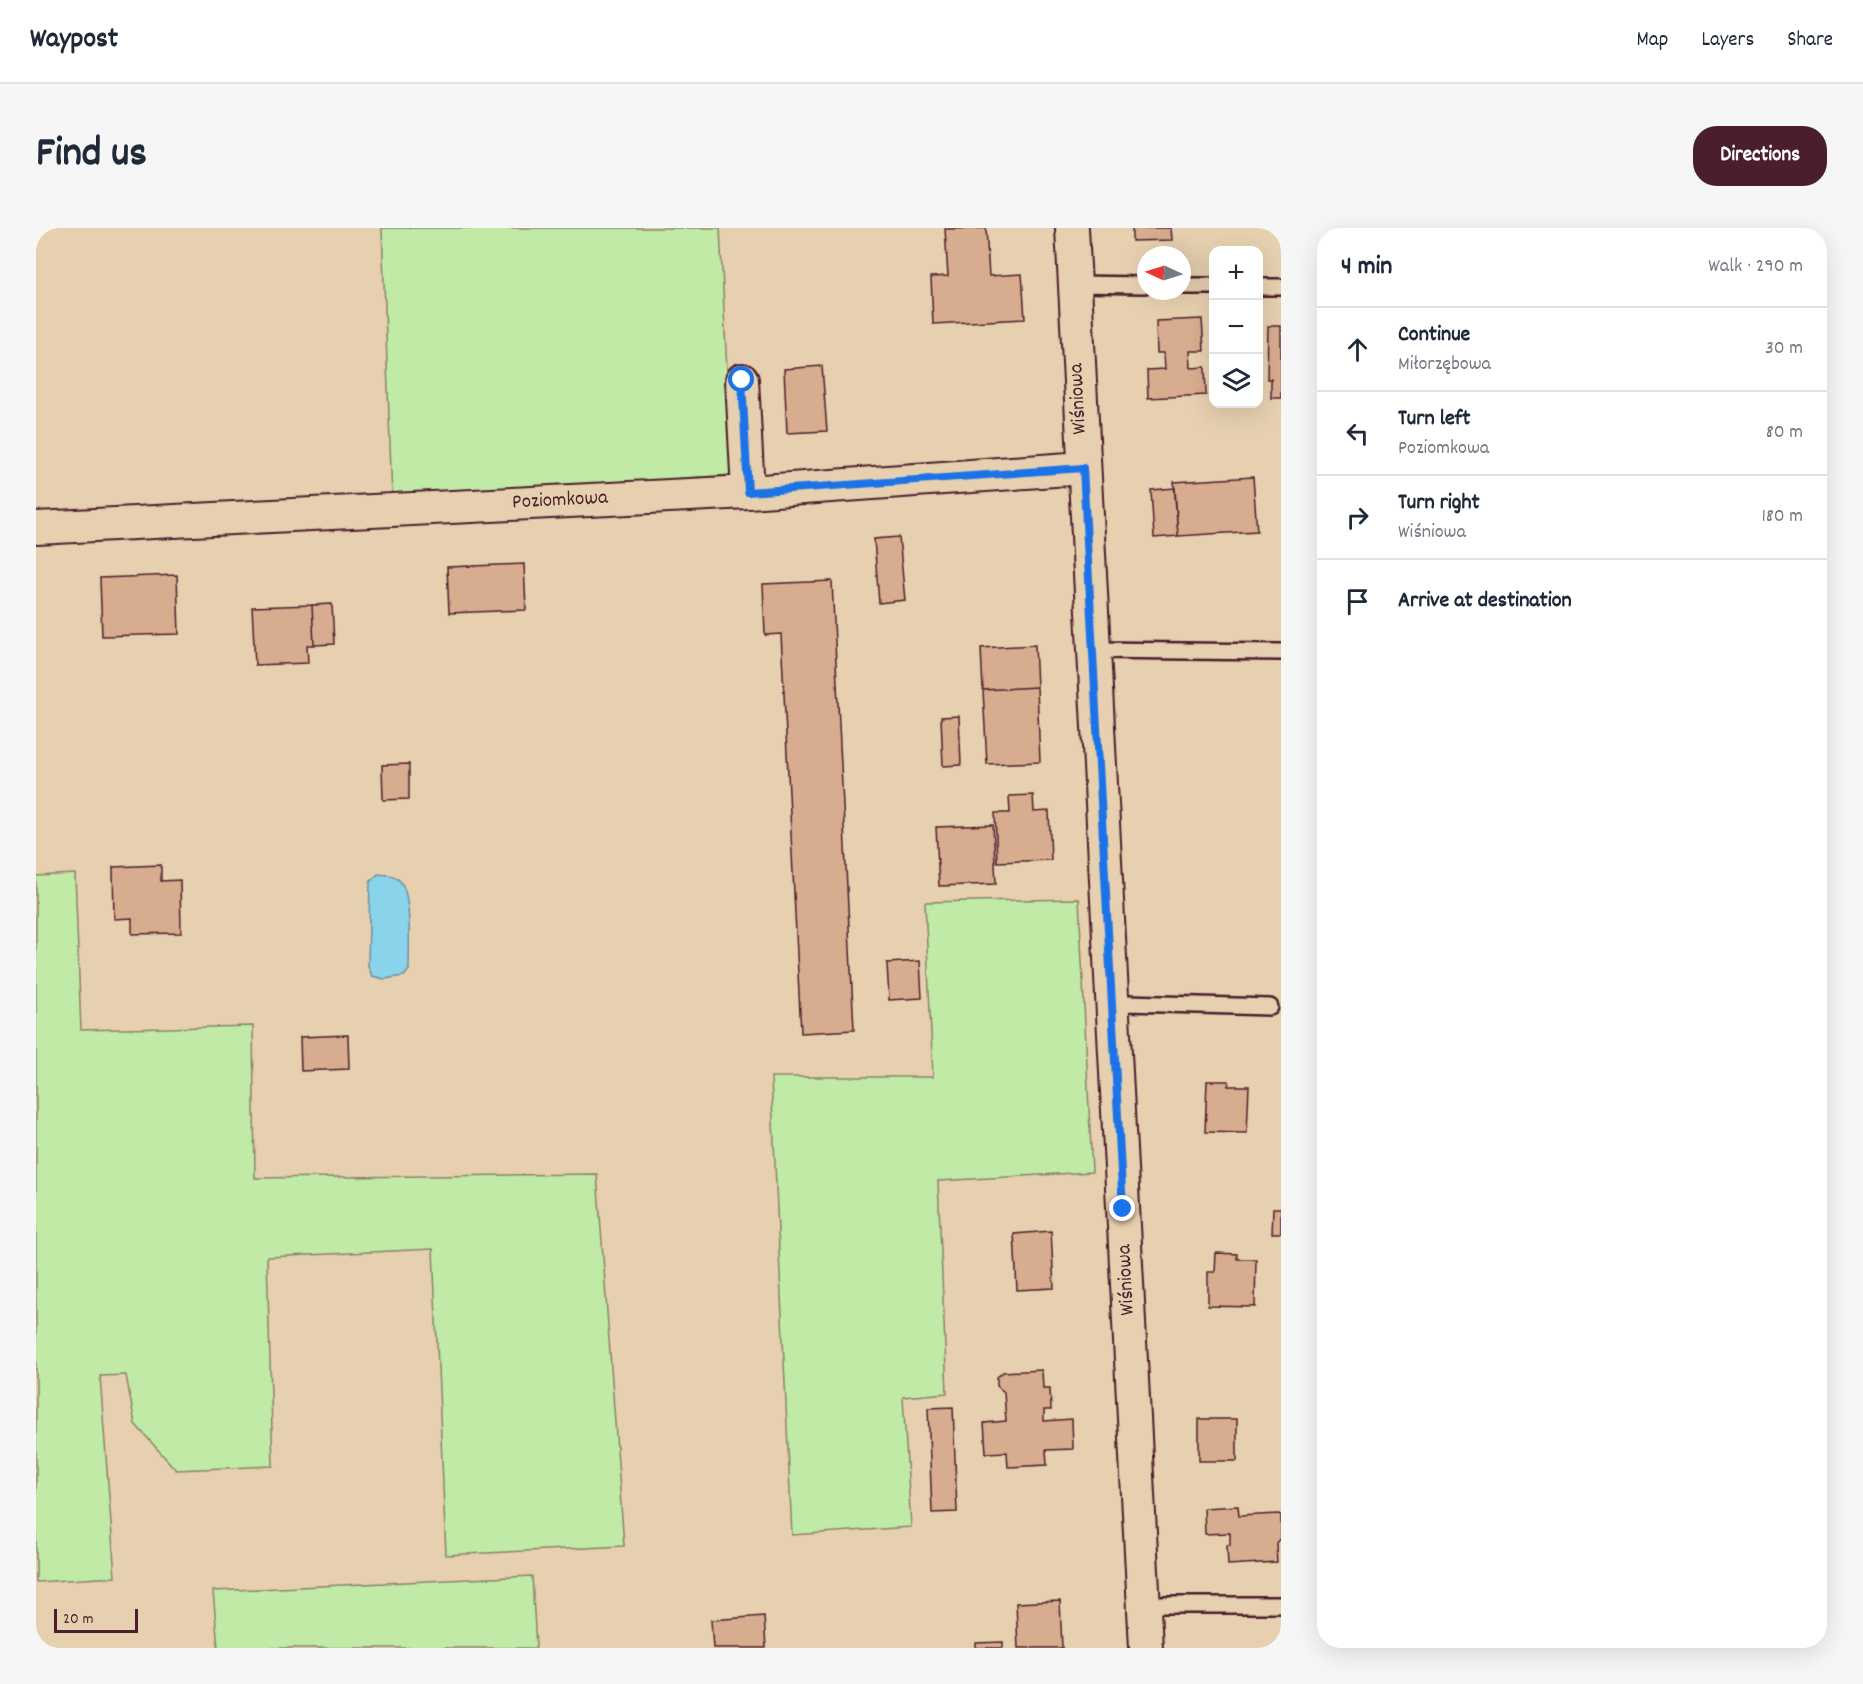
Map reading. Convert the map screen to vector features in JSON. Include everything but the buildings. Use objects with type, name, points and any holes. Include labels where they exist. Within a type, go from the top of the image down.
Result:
[{"type":"street","name":"Wiśniowa","points":[[1072,228],[1092,650],[1146,1648]]},
{"type":"street","points":[[742,380],[748,492]]},
{"type":"street","name":"Poziomkowa","points":[[36,528],[748,492],[1083,468]]},
{"type":"lane","points":[[1074,284],[1137,285]]},
{"type":"lane","points":[[1191,286],[1209,286]]},
{"type":"lane","points":[[1263,287],[1281,287]]},
{"type":"lane","points":[[1092,650],[1281,652]]},
{"type":"lane","points":[[1112,1006],[1126,1003],[1270,1007]]},
{"type":"lane","points":[[1144,1605],[1281,1605]]},
{"type":"green space","points":[[382,228],[720,228],[732,475],[392,498]]},
{"type":"green space","points":[[75,874],[81,1030],[253,1026],[255,1178],[597,1174],[624,1546],[446,1555],[433,1249],[267,1257],[273,1466],[176,1470],[135,1424],[126,1375],[100,1376],[115,1577],[36,1582],[36,876]]},
{"type":"green space","points":[[1079,899],[1092,1172],[938,1181],[947,1393],[903,1397],[911,1527],[792,1535],[771,1077],[933,1077],[925,902]]},
{"type":"green space","points":[[532,1576],[536,1648],[218,1648],[213,1591]]},
{"type":"water","points":[[378,874],[395,877],[404,888],[409,923],[409,970],[404,976],[385,979],[372,976],[368,966],[370,882]]},
{"type":"route","points":[[742,380],[748,492],[1083,468],[1123,1209]]}]
